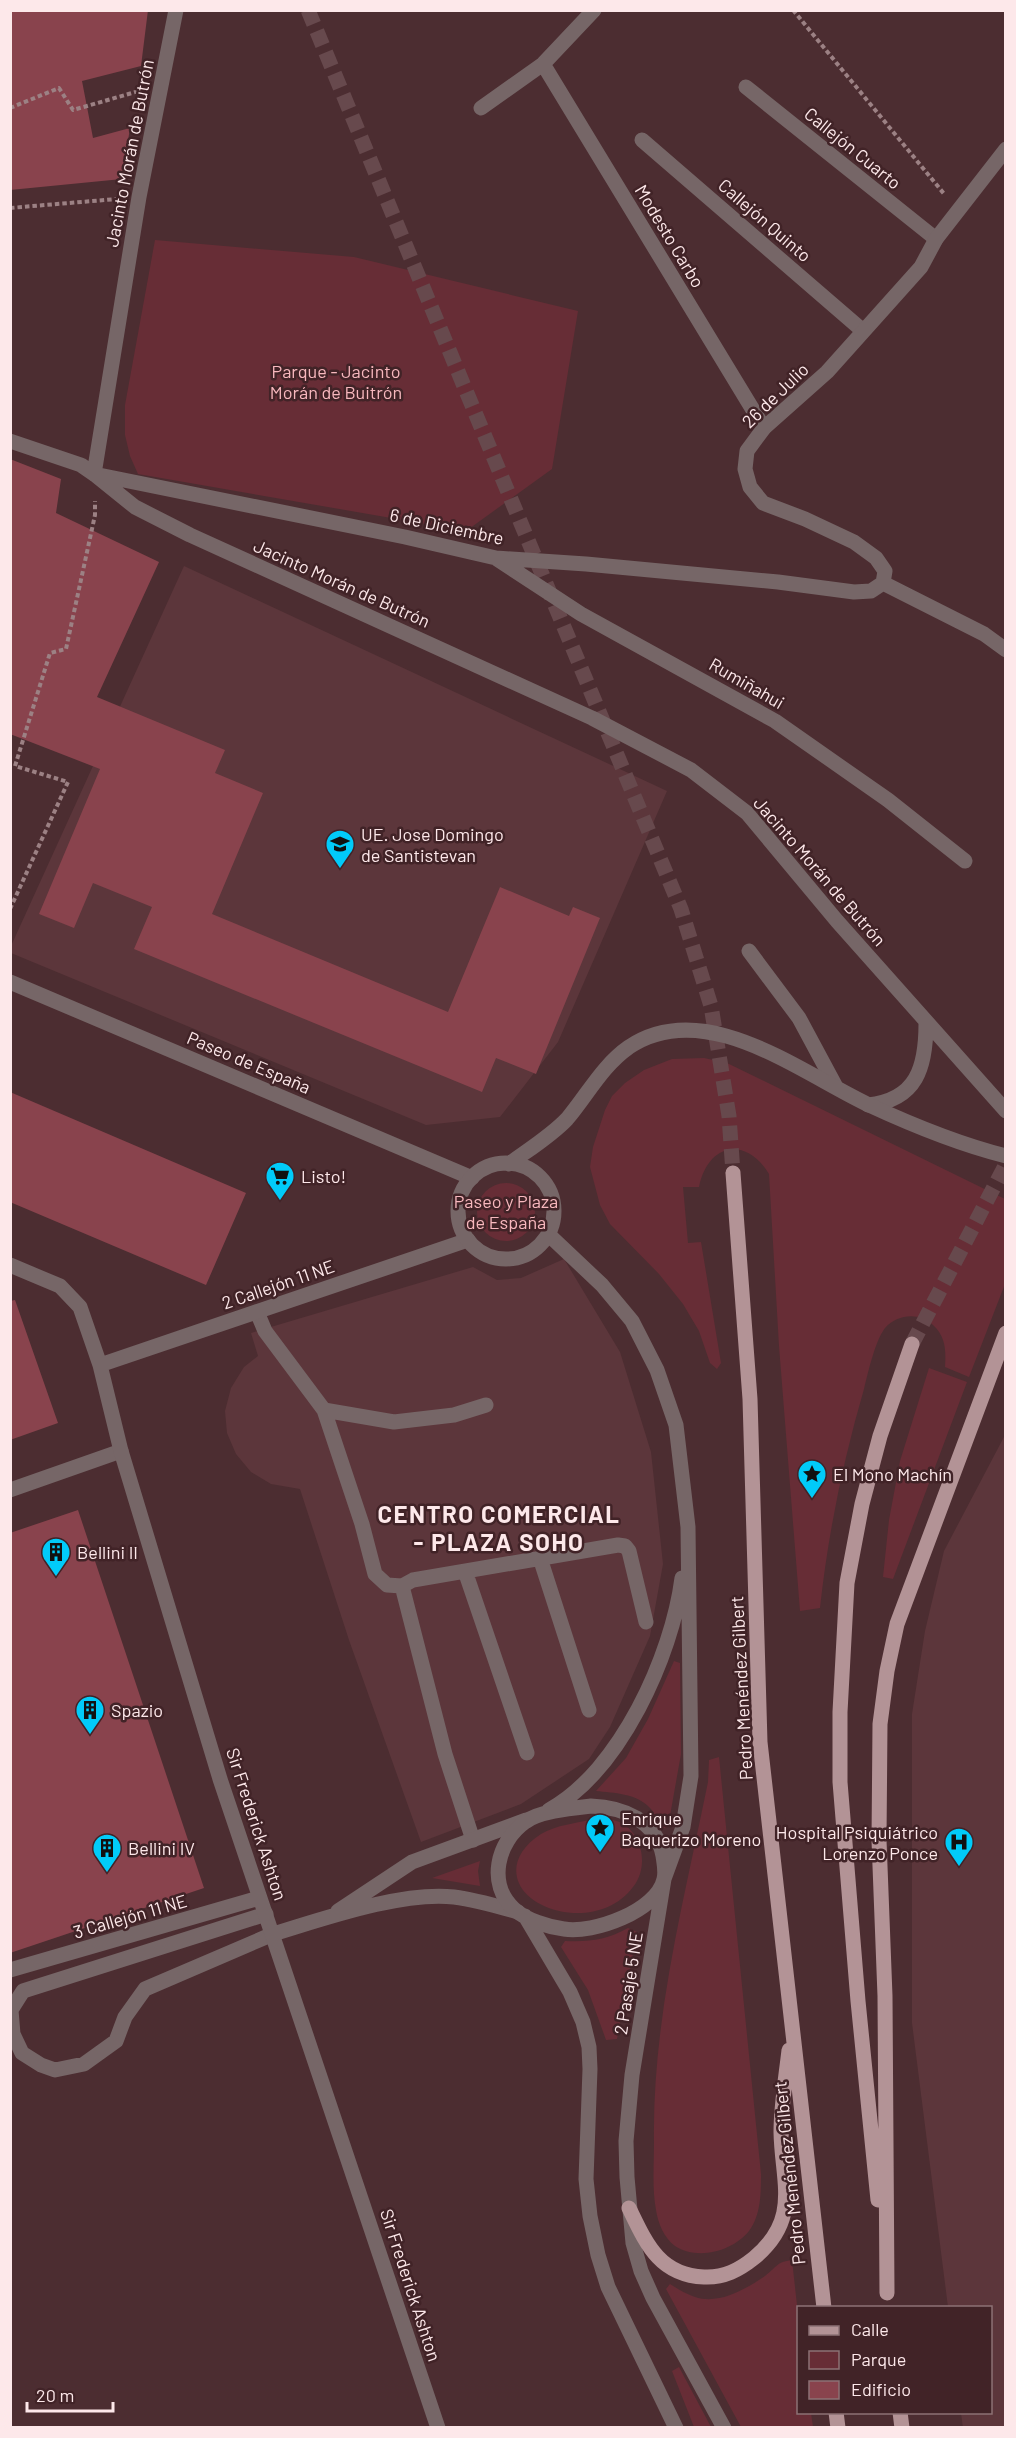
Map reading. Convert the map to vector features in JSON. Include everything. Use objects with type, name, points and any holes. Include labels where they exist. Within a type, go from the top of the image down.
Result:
[{"type":"main road","name":"Pedro Menéndez Gilbert","points":[[733,1173],[750,1399],[760,1742],[824,2306]]},
{"type":"main road","points":[[888,2300],[885,1996],[879,1840],[881,1713],[897,1624],[1005,1333]]},
{"type":"main road","points":[[888,2300],[857,1989],[840,1782],[840,1712],[847,1582],[862,1504],[880,1436],[912,1344]]},
{"type":"main road","points":[[629,2208],[648,2248],[660,2260],[691,2276],[726,2276],[744,2266],[774,2238],[782,2218],[786,2195],[781,2132],[792,2017]]},
{"type":"street","name":"Jacinto Morán de Butrón","points":[[176,10],[139,197],[94,474],[135,507],[190,535],[592,718],[691,770],[747,813],[837,921],[1005,1111]]},
{"type":"street","points":[[482,108],[543,64],[594,10]]},
{"type":"street","name":"Modesto Carbo","points":[[543,64],[764,428]]},
{"type":"street","name":"Callejón Cuarto","points":[[746,87],[936,239]]},
{"type":"street","name":"Callejón Quinto","points":[[642,140],[862,330]]},
{"type":"street","name":"26 de Julio","points":[[883,584],[885,571],[876,558],[861,547],[805,519],[763,503],[750,487],[745,469],[747,451],[764,428],[826,372],[921,267],[936,239],[1005,149]]},
{"type":"street","name":"6 de Diciembre","points":[[10,441],[81,465],[94,474],[405,537],[496,558],[778,582],[854,592],[871,591],[883,584]]},
{"type":"street","name":"Rumiñahui","points":[[496,558],[581,614],[775,720],[888,800],[965,861]]},
{"type":"street","points":[[883,584],[984,634],[1005,650]]},
{"type":"street","points":[[749,951],[799,1018],[835,1085]]},
{"type":"street","name":"Paseo de España","points":[[10,982],[472,1178]]},
{"type":"street","points":[[868,1105],[884,1103],[899,1097],[911,1087],[919,1073],[923,1058],[926,1045],[926,1023]]},
{"type":"street","points":[[509,1164],[566,1119],[608,1063],[631,1046],[658,1034],[688,1029],[720,1033],[746,1042],[835,1085],[868,1105],[981,1150],[1005,1156]]},
{"type":"street","points":[[509,1164],[525,1167],[539,1176],[549,1189],[554,1204],[554,1220],[549,1235],[525,1256],[510,1259],[494,1258],[468,1240],[459,1215],[460,1202],[464,1189],[472,1178],[496,1165],[509,1164]]},
{"type":"street","name":"2 Pasaje 5 NE","points":[[549,1235],[602,1285],[632,1320],[657,1370],[676,1425],[688,1527],[691,1776],[683,1827],[664,1879],[632,2075],[626,2141],[629,2208],[633,2243],[641,2271],[653,2298],[724,2427]]},
{"type":"street","name":"2 Callejón 11 NE","points":[[100,1365],[468,1240]]},
{"type":"street","name":"Sir Frederick Ashton","points":[[10,1265],[60,1286],[80,1307],[100,1365],[121,1451],[259,1899],[273,1934],[438,2427]]},
{"type":"street","points":[[257,1312],[265,1331],[324,1410],[362,1524],[375,1574],[387,1585],[402,1586],[413,1580],[625,1546],[629,1551],[646,1622]]},
{"type":"street","points":[[324,1410],[394,1422],[454,1415],[486,1405]]},
{"type":"street","points":[[10,1490],[121,1451]]},
{"type":"street","name":"2 Pasaje 5 NE","points":[[533,1818],[560,1804],[588,1779],[609,1756],[634,1716],[672,1627],[680,1590],[688,1527]]},
{"type":"street","points":[[540,1558],[589,1710]]},
{"type":"street","points":[[465,1572],[527,1753]]},
{"type":"street","points":[[402,1586],[446,1754],[472,1840]]},
{"type":"street","points":[[266,1914],[23,1991],[11,2010],[13,2034],[22,2053],[40,2065],[55,2070],[84,2064],[116,2041],[125,2017],[145,1989],[273,1934],[330,1917],[419,1897],[453,1897],[521,1914],[546,1925],[566,1930],[587,1929],[618,1920],[640,1908],[655,1895],[664,1879],[662,1851],[648,1826],[635,1816],[608,1806],[591,1806],[533,1818],[411,1862],[330,1917]]},
{"type":"street","points":[[521,1914],[504,1896],[498,1881],[499,1863],[507,1840],[533,1818]]},
{"type":"street","name":"3 Callejón 11 NE","points":[[10,1970],[259,1899]]},
{"type":"street","name":"2 Pasaje 5 NE","points":[[521,1914],[570,1992],[583,2022],[589,2047],[590,2069],[586,2179],[590,2217],[598,2255],[608,2287],[676,2427]]},
{"type":"path","points":[[793,10],[958,210]]},
{"type":"path","points":[[10,108],[59,88],[73,110],[162,84]]},
{"type":"path","points":[[10,208],[139,197]]},
{"type":"path","points":[[10,909],[68,782],[15,766],[50,653],[66,649],[95,515],[94,474]]},
{"type":"shaded area","name":"UE. Jose Domingo de Santistevan","points":[[184,566],[667,791],[558,1042],[500,1117],[426,1125],[11,953],[11,946]]},
{"type":"shaded area","name":"CENTRO COMERCIAL - PLAZA SOHO","points":[[564,1259],[620,1352],[651,1452],[663,1564],[650,1636],[610,1727],[589,1759],[521,1804],[421,1842],[349,1640],[300,1489],[271,1484],[251,1472],[236,1454],[227,1433],[225,1411],[231,1388],[244,1367],[258,1356],[251,1333],[473,1267],[497,1280],[521,1278]]},
{"type":"shaded area","name":"Hospital Psiquiátrico Lorenzo Ponce","points":[[1005,1435],[1006,2427],[963,2428],[961,2414],[992,2414],[992,2306],[948,2306],[912,2023],[912,1714],[925,1631],[944,1551]]},
{"type":"green space","name":"Parque - Jacinto Morán de Buitrón","points":[[155,240],[354,257],[578,311],[552,469],[466,531],[138,474],[130,456],[125,435],[125,405]]},
{"type":"green space","points":[[704,1058],[727,1063],[1005,1199],[1005,1284],[969,1377],[945,1367],[943,1339],[933,1325],[922,1318],[902,1317],[890,1323],[881,1334],[849,1443],[827,1553],[820,1608],[800,1611],[779,1346],[769,1174],[750,1154],[739,1150],[729,1150],[710,1161],[699,1187],[683,1187],[688,1243],[701,1242],[721,1363],[717,1369],[710,1363],[699,1331],[683,1304],[659,1274],[610,1224],[600,1205],[590,1167],[593,1147],[605,1110],[612,1096],[625,1083],[644,1070],[672,1059]]},
{"type":"green space","name":"Paseo y Plaza de España","points":[[506,1183],[517,1185],[530,1196],[535,1212],[533,1223],[522,1236],[506,1241],[495,1239],[482,1228],[477,1212],[479,1201],[490,1188]]},
{"type":"green space","points":[[929,1368],[967,1382],[893,1579],[883,1577],[889,1520],[900,1461]]},
{"type":"green space","points":[[674,1661],[680,1663],[681,1754],[668,1827],[661,1829],[652,1810],[638,1799],[596,1791],[626,1758],[648,1719]]},
{"type":"green space","points":[[719,1757],[761,2189],[756,2218],[742,2238],[715,2252],[694,2253],[671,2243],[662,2230],[657,2215],[654,2185],[655,2096],[658,2051],[671,1961],[708,1782],[709,1760]]},
{"type":"green space","points":[[594,1819],[613,1820],[623,1824],[636,1838],[642,1858],[638,1878],[633,1887],[618,1901],[590,1912],[559,1911],[531,1899],[517,1879],[516,1868],[520,1856],[528,1845],[553,1828]]},
{"type":"green space","points":[[480,1861],[478,1871],[480,1886],[432,1878]]},
{"type":"green space","points":[[628,1928],[637,1932],[617,2039],[606,2040],[588,1990],[561,1947],[565,1941],[598,1939]]},
{"type":"green space","points":[[792,2260],[797,2306],[797,2414],[811,2414],[813,2427],[741,2427],[666,2289],[670,2284],[695,2297],[713,2299],[723,2297],[749,2286]]},
{"type":"green space","points":[[679,2367],[711,2427],[694,2427],[672,2371]]},
{"type":"building","points":[[10,10],[148,10],[141,66],[82,81],[93,138],[130,128],[122,179],[10,190]]},
{"type":"building","points":[[10,459],[61,479],[56,513],[159,562],[97,697],[225,750],[215,773],[263,793],[212,914],[448,1012],[500,887],[569,916],[573,907],[600,918],[536,1074],[496,1058],[482,1092],[134,949],[152,907],[93,883],[74,928],[39,914],[100,769],[10,734]]},
{"type":"building","points":[[10,1092],[246,1193],[206,1285],[10,1202]]},
{"type":"building","points":[[15,1300],[58,1423],[10,1440],[10,1301]]},
{"type":"building","points":[[78,1510],[204,1888],[10,1953],[10,1533]]},
{"type":"tunnel","points":[[308,10],[681,909],[711,1006],[729,1116],[733,1173]]},
{"type":"tunnel","points":[[912,1344],[1006,1164]]},
{"type":"place","name":"UE. Jose Domingo de Santistevan","points":[[340,870]]},
{"type":"place","name":"Listo!","points":[[280,1202]]},
{"type":"place","name":"El Mono Machín","points":[[812,1500]]},
{"type":"place","name":"Bellini II","points":[[56,1578]]},
{"type":"place","name":"Spazio","points":[[90,1736]]},
{"type":"place","name":"Enrique Baquerizo Moreno","points":[[600,1854]]},
{"type":"place","name":"Hospital Psiquiátrico Lorenzo Ponce","points":[[959,1868]]},
{"type":"place","name":"Bellini IV","points":[[107,1874]]},
{"type":"district","name":"CENTRO COMERCIAL - PLAZA SOHO","points":[[499,1527]]}]
